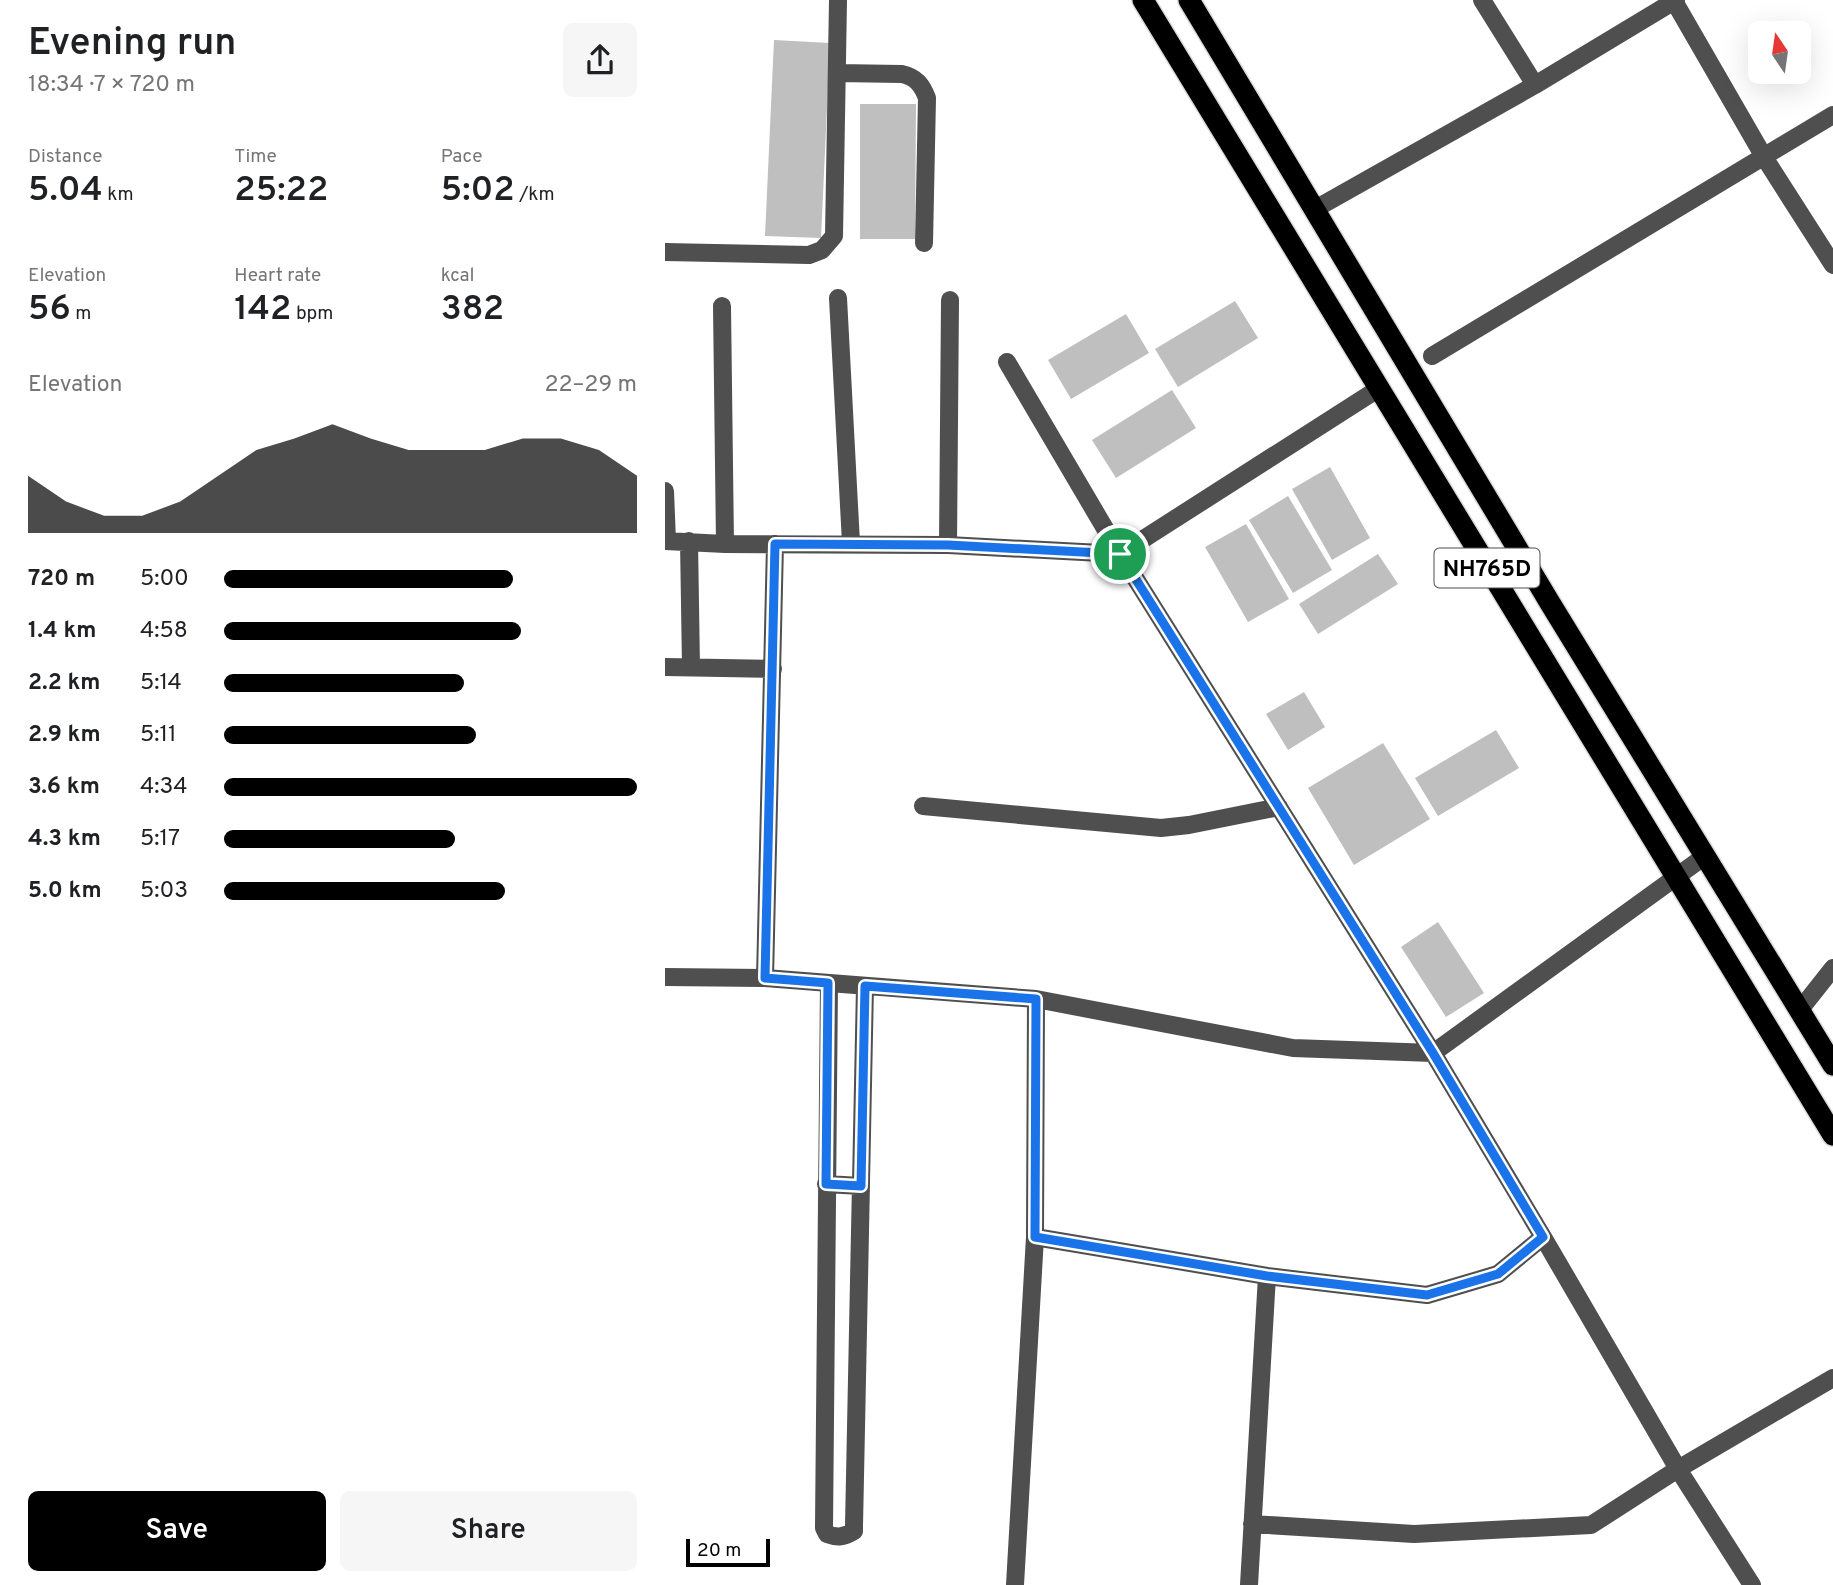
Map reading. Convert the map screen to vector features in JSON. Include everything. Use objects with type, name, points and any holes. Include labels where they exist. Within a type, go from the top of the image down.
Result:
[{"type":"highway","name":"NH765D","points":[[1143,0],[1833,1135]]},
{"type":"highway","name":"NH765D","points":[[1189,0],[1550,603],[1833,1065]]},
{"type":"street","points":[[665,252],[809,256],[822,250],[834,236],[838,0]]},
{"type":"street","points":[[1482,0],[1535,85]]},
{"type":"street","points":[[1315,209],[1535,85],[1675,1],[1765,157],[1833,265]]},
{"type":"street","points":[[837,73],[902,74],[909,75],[922,85],[927,98],[924,243]]},
{"type":"street","points":[[1432,356],[1833,115]]},
{"type":"street","points":[[838,298],[851,543]]},
{"type":"street","points":[[948,545],[950,300]]},
{"type":"street","points":[[722,306],[725,544]]},
{"type":"street","points":[[1007,362],[1120,554],[1433,1053],[1678,1469],[1752,1585]]},
{"type":"street","points":[[665,491],[666,541],[725,544],[948,545],[1120,554],[1378,389]]},
{"type":"street","points":[[689,541],[691,667]]},
{"type":"street","points":[[765,978],[775,544]]},
{"type":"street","points":[[665,667],[773,670]]},
{"type":"street","points":[[923,806],[1161,828],[1279,807]]},
{"type":"street","points":[[665,977],[765,978],[1036,999],[1293,1048],[1433,1053],[1706,856]]},
{"type":"street","points":[[1799,1010],[1833,968]]},
{"type":"street","points":[[828,983],[824,1528],[827,1534],[835,1537],[846,1536],[854,1531],[865,986]]},
{"type":"street","points":[[1015,1585],[1035,1237],[1036,999]]},
{"type":"street","points":[[826,1184],[861,1186]]},
{"type":"street","points":[[1035,1237],[1267,1276],[1427,1295],[1498,1274],[1543,1237]]},
{"type":"street","points":[[1249,1585],[1267,1276]]},
{"type":"street","points":[[1252,1524],[1415,1534],[1591,1525],[1678,1469],[1833,1378]]},
{"type":"building","points":[[774,40],[830,43],[821,238],[765,236]]},
{"type":"building","points":[[860,104],[916,104],[915,239],[860,239]]},
{"type":"building","points":[[1235,301],[1258,338],[1178,387],[1155,349]]},
{"type":"building","points":[[1126,314],[1149,353],[1071,399],[1048,360]]},
{"type":"building","points":[[1172,390],[1196,428],[1116,478],[1092,440]]},
{"type":"building","points":[[1330,467],[1370,538],[1332,560],[1292,489]]},
{"type":"building","points":[[1288,496],[1332,570],[1293,593],[1249,520]]},
{"type":"building","points":[[1246,524],[1289,599],[1248,622],[1205,547]]},
{"type":"building","points":[[1378,554],[1398,584],[1318,634],[1299,604]]},
{"type":"building","points":[[1304,692],[1325,727],[1288,750],[1266,714]]},
{"type":"building","points":[[1496,730],[1519,768],[1438,816],[1415,778]]},
{"type":"building","points":[[1383,743],[1430,819],[1354,865],[1308,788]]},
{"type":"building","points":[[1438,922],[1484,993],[1446,1017],[1401,947]]},
{"type":"route","points":[[775,544],[948,545],[1120,554],[1433,1053],[1543,1237],[1498,1274],[1427,1295],[1267,1276],[1035,1237],[1036,999],[865,986],[861,1186],[826,1184],[828,983],[765,978],[775,544]]}]
